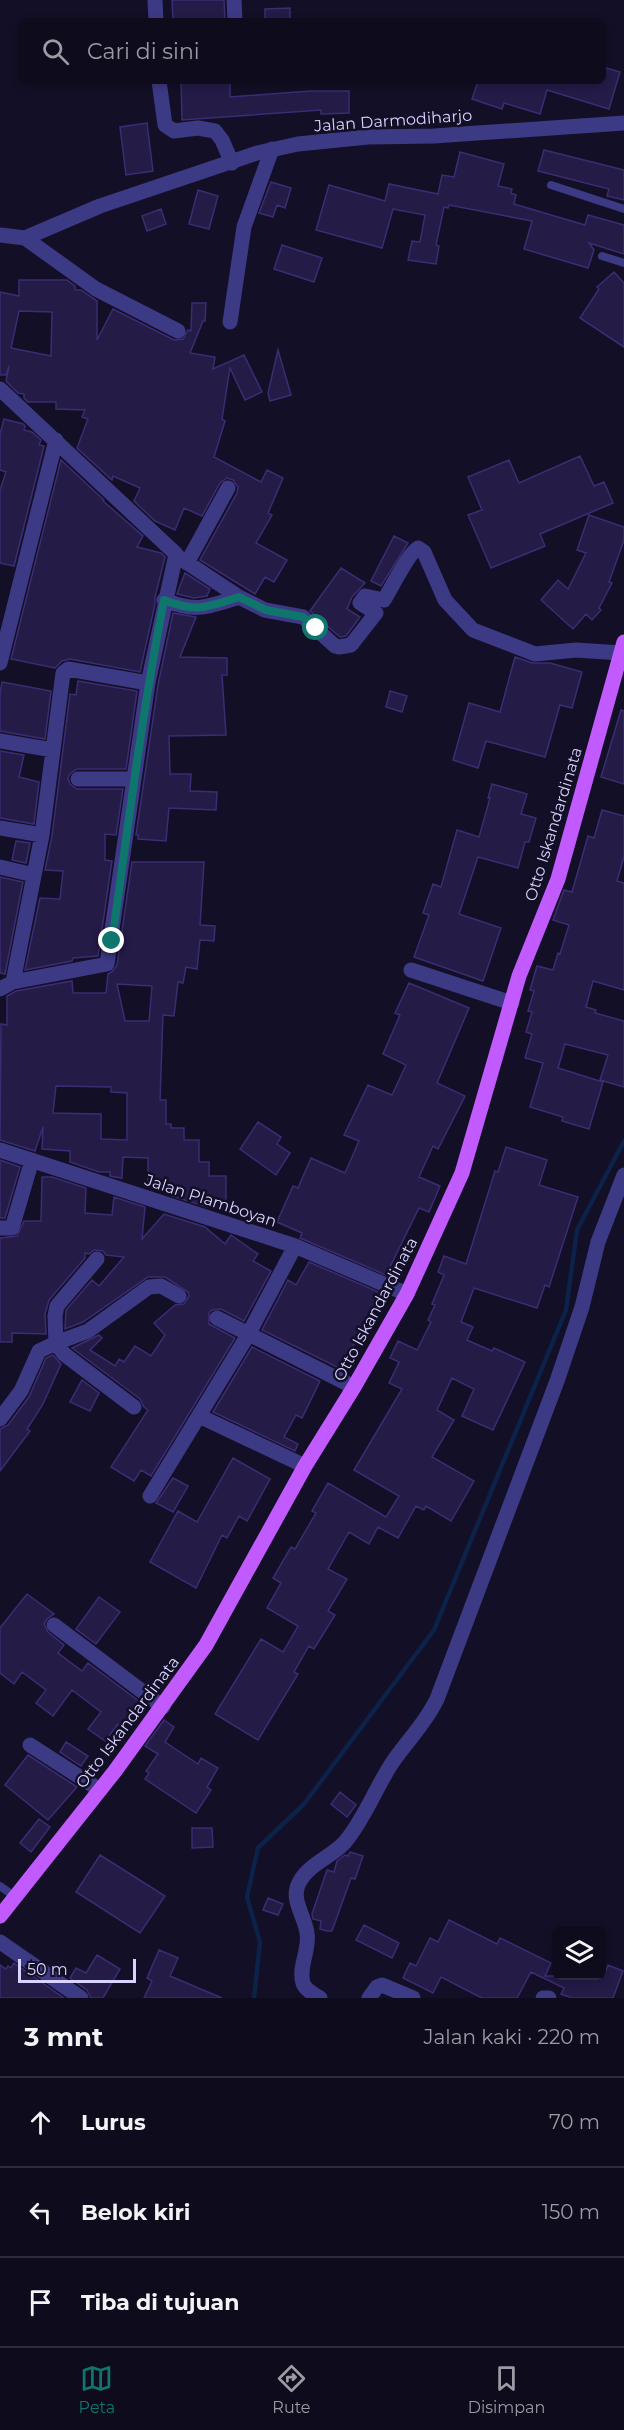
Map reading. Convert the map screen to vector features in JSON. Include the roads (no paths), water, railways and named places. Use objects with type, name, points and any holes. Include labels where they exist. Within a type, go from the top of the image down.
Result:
[{"type":"main road","name":"Otto Iskandardinata","points":[[0,1916],[100,1790],[163,1707],[206,1645],[305,1466],[354,1387],[407,1294],[462,1173],[519,976],[558,879],[622,656]]},
{"type":"street","points":[[154,0],[156,18]]},
{"type":"street","points":[[234,0],[235,18]]},
{"type":"street","points":[[159,84],[165,125],[174,131],[198,128],[215,131],[222,140],[232,163]]},
{"type":"street","name":"Jalan Darmodiharjo","points":[[25,238],[170,182],[257,153],[298,144],[368,137],[434,136],[624,123]]},
{"type":"street","points":[[230,322],[244,227],[272,149]]},
{"type":"street","points":[[0,236],[25,238],[96,289],[178,331]]},
{"type":"street","points":[[0,388],[181,559],[239,597],[266,610],[303,617],[335,646],[351,645],[376,613],[360,603],[365,596],[384,600],[399,577],[405,562],[418,548],[424,552],[445,600],[473,630],[535,654],[576,650],[622,656]]},
{"type":"street","points":[[0,663],[56,440]]},
{"type":"street","points":[[148,683],[65,670],[42,835],[7,986],[107,964],[148,683],[164,600],[181,559],[228,488]]},
{"type":"street","points":[[164,600],[183,608],[202,609],[239,597]]},
{"type":"street","points":[[0,741],[53,750]]},
{"type":"street","points":[[78,779],[133,779]]},
{"type":"street","points":[[0,828],[42,835]]},
{"type":"street","points":[[0,867],[34,875]]},
{"type":"street","points":[[411,970],[512,1004]]},
{"type":"street","name":"Jalan Plamboyan","points":[[0,1150],[295,1246],[407,1294]]},
{"type":"street","points":[[0,1228],[12,1228],[32,1160]]},
{"type":"street","points":[[320,1998],[303,1984],[302,1975],[308,1938],[299,1911],[297,1890],[303,1876],[335,1852],[359,1823],[392,1762],[422,1725],[437,1699],[557,1382],[582,1307],[598,1242],[624,1175]]},
{"type":"street","points":[[150,1496],[248,1335],[295,1246]]},
{"type":"street","points":[[97,1259],[57,1306],[56,1343],[64,1354],[134,1407]]},
{"type":"street","points":[[0,1419],[21,1390],[39,1351],[88,1331],[149,1287],[160,1286],[179,1296]]},
{"type":"street","points":[[218,1318],[354,1387]]},
{"type":"street","points":[[199,1416],[305,1466]]},
{"type":"street","points":[[54,1626],[163,1707]]},
{"type":"street","points":[[30,1745],[100,1790]]},
{"type":"street","points":[[0,1942],[81,1998]]},
{"type":"street","points":[[369,1998],[377,1986],[382,1985],[413,1998]]},
{"type":"street","points":[[543,1998],[549,1998]]},
{"type":"lane","points":[[551,185],[624,209]]},
{"type":"lane","points":[[602,256],[624,263]]},
{"type":"lane","points":[[0,1886],[14,1896]]},
{"type":"waterway","points":[[254,1998],[260,1942],[247,1897],[258,1848],[304,1804],[434,1630],[566,1310],[577,1230],[624,1141]]}]
